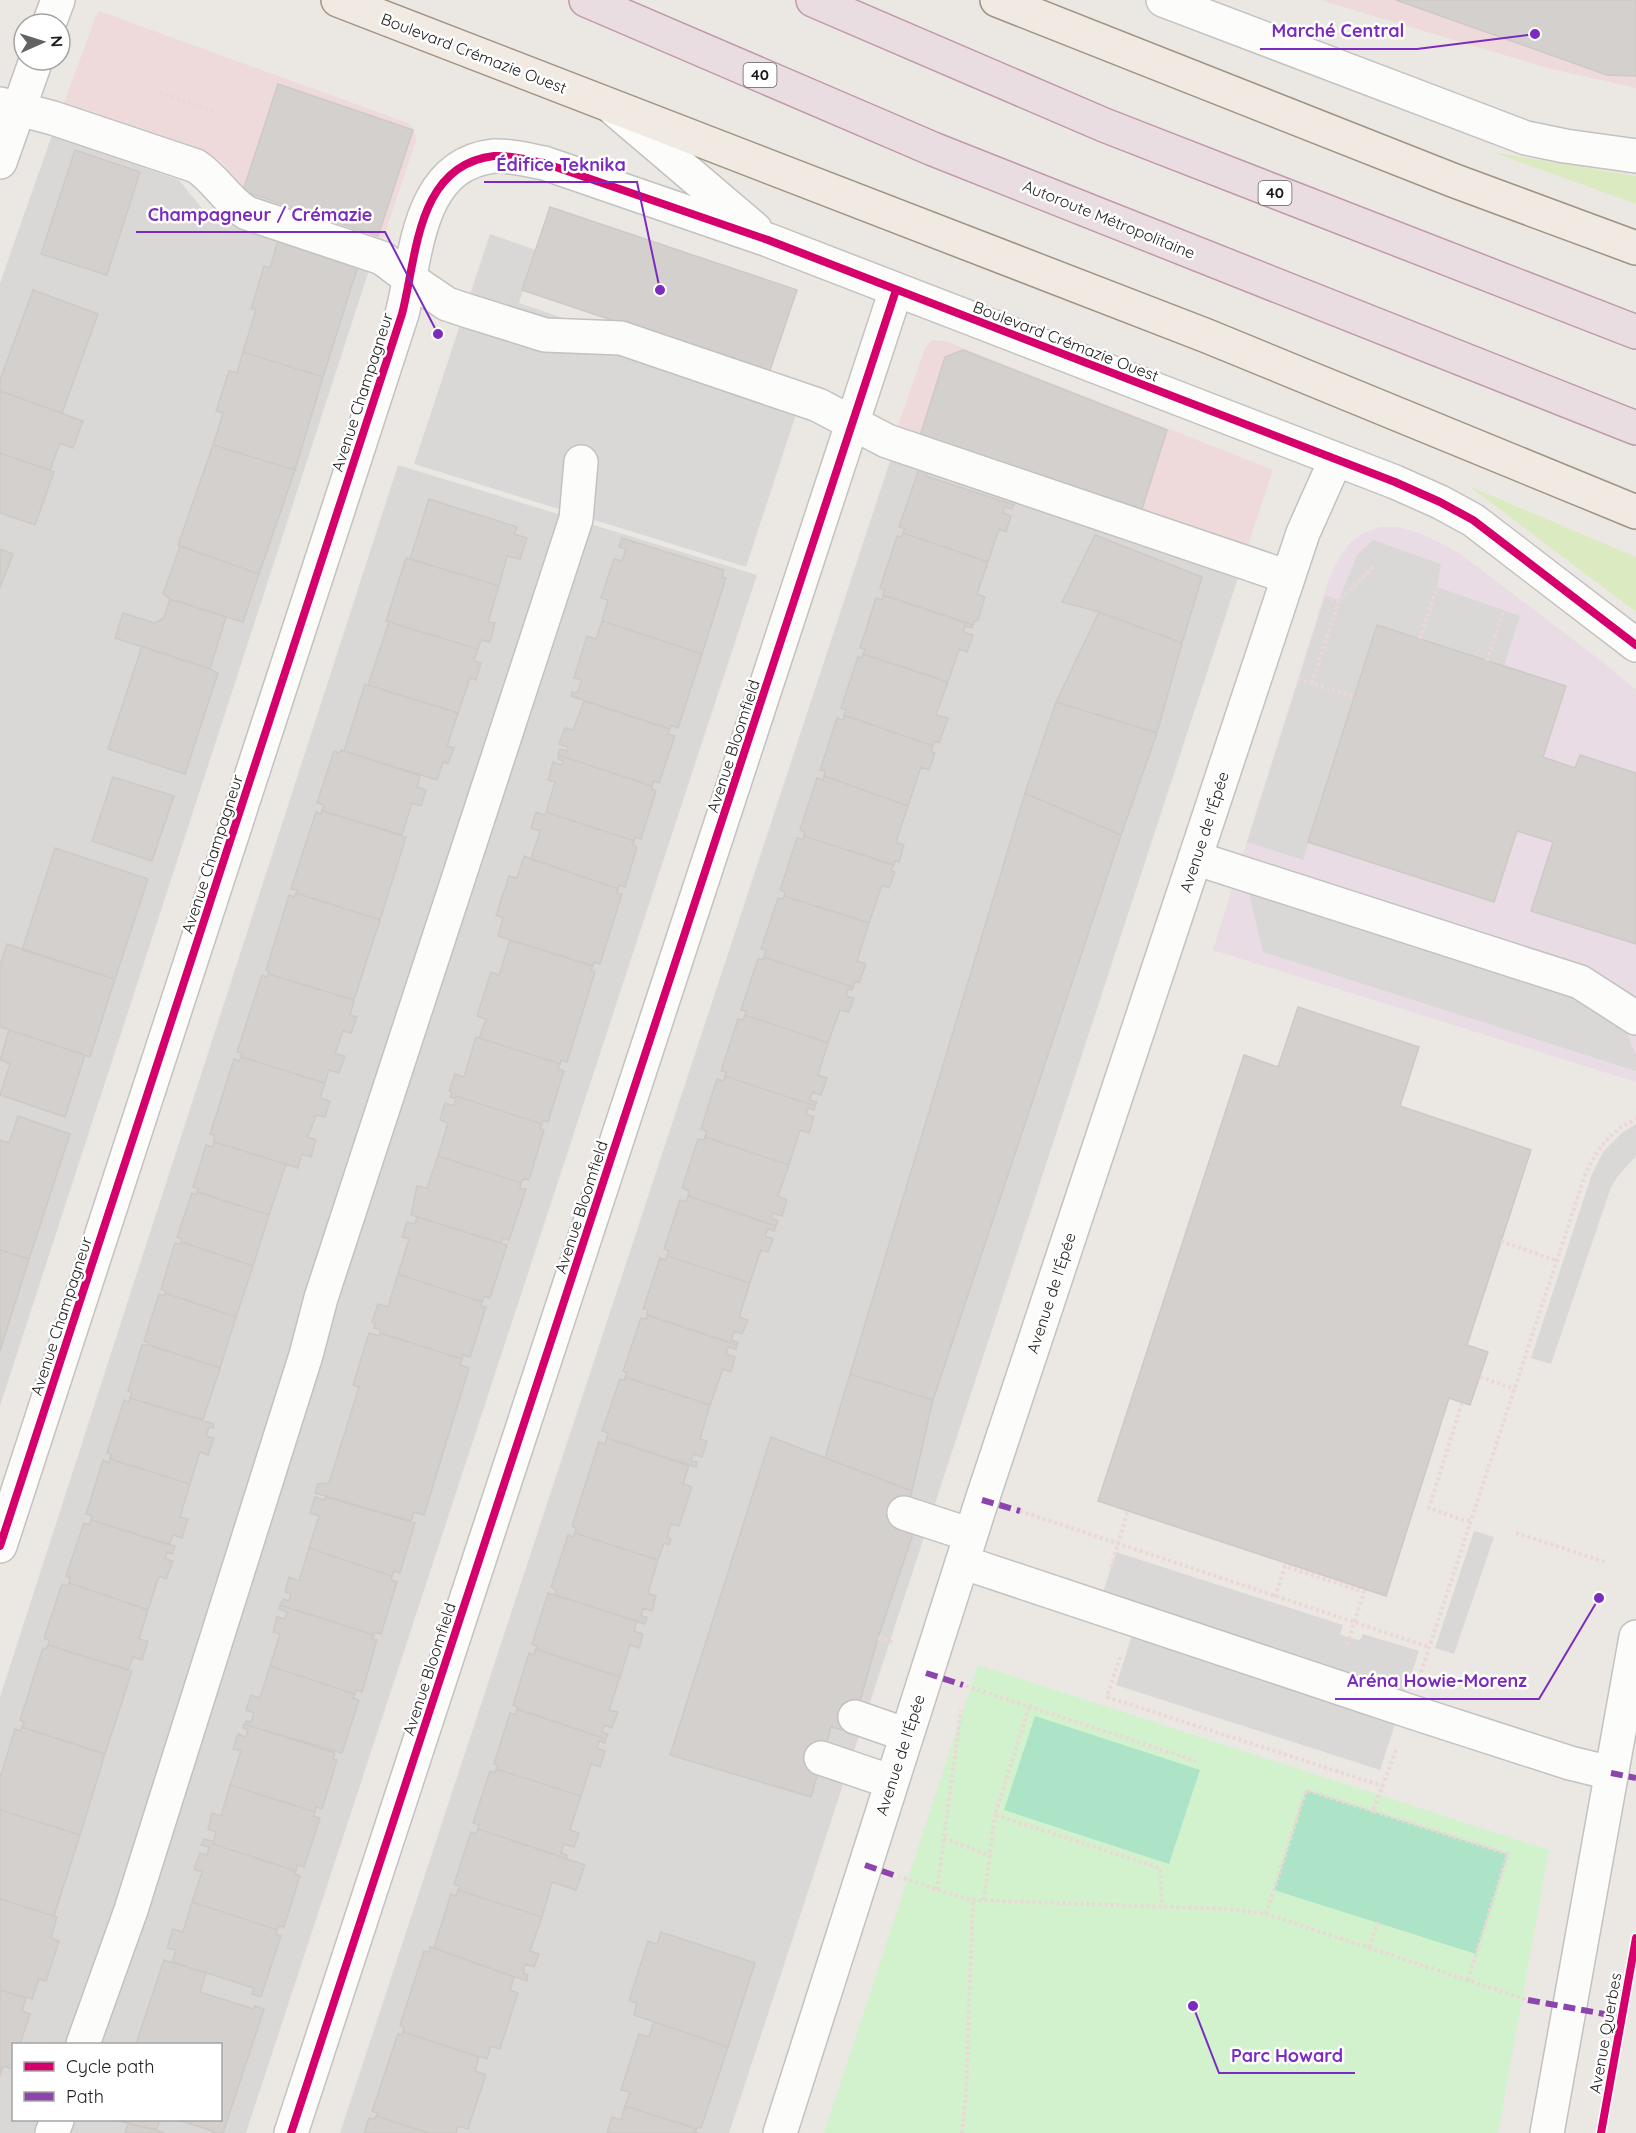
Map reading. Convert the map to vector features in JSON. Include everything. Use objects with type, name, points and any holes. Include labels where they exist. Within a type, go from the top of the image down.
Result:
[{"type":"highway","name":"Autoroute Métropolitaine","points":[[586,0],[933,149],[1636,428]]},
{"type":"highway","name":"40","points":[[813,0],[1104,125],[1636,332]]},
{"type":"main road","name":"Boulevard Crémazie Ouest","points":[[338,0],[1207,336],[1636,512]]},
{"type":"main road","points":[[998,0],[1443,177],[1636,248]]},
{"type":"street","points":[[1163,0],[1526,138],[1636,156]]},
{"type":"street","points":[[0,162],[9,106],[29,72]]},
{"type":"street","points":[[9,106],[53,118],[196,166],[212,178],[233,202],[247,213],[382,258],[447,304],[545,335],[621,338],[819,405],[887,441],[1288,578]]},
{"type":"street","name":"Boulevard Crémazie Ouest","points":[[610,106],[768,240]]},
{"type":"street","name":"Boulevard Crémazie Ouest","points":[[450,175],[465,164],[496,156],[544,163],[768,240],[1336,459],[1440,502],[1473,520],[1636,645]]},
{"type":"street","name":"Avenue Champagneur","points":[[0,1546],[402,314],[422,223],[431,200],[450,175]]},
{"type":"street","name":"Avenue Bloomfield","points":[[291,2133],[896,290]]},
{"type":"street","name":"Avenue de l'Épée","points":[[780,2133],[966,1549],[1195,858],[1313,507],[1336,459]]},
{"type":"street","points":[[83,2043],[131,1910],[306,1355],[321,1298],[576,519],[580,462]]},
{"type":"street","points":[[1195,858],[1580,982],[1636,1018]]},
{"type":"street","points":[[904,1513],[966,1549],[1409,1711],[1570,1763],[1611,1773]]},
{"type":"street","points":[[1547,2133],[1636,1637]]},
{"type":"street","points":[[855,1717],[907,1735]]},
{"type":"street","points":[[821,1758],[892,1782]]},
{"type":"path","points":[[160,92],[214,112]]},
{"type":"path","points":[[1312,683],[1339,601],[1375,565]]},
{"type":"path","points":[[1420,639],[1437,587]]},
{"type":"path","points":[[1319,595],[1339,601]]},
{"type":"path","points":[[1487,661],[1504,610]]},
{"type":"path","points":[[1293,677],[1354,697]]},
{"type":"path","points":[[1419,1677],[1585,1174],[1595,1154],[1608,1137],[1636,1119]]},
{"type":"path","points":[[1501,1241],[1557,1261]]},
{"type":"path","points":[[1480,1377],[1515,1389]]},
{"type":"path","points":[[1462,1402],[1429,1508],[1463,1520],[1472,1520]]},
{"type":"path","points":[[1020,1511],[1429,1647]]},
{"type":"path","points":[[1118,1544],[1128,1511]]},
{"type":"path","points":[[1516,1533],[1605,1562]]},
{"type":"path","points":[[1275,1597],[1285,1564],[1364,1593],[1355,1623]]},
{"type":"path","points":[[878,1638],[897,1643]]},
{"type":"path","points":[[1121,1653],[1107,1697],[1383,1786]]},
{"type":"path","points":[[962,1696],[963,1685],[1196,1761]]},
{"type":"path","points":[[937,1890],[961,1707]]},
{"type":"path","points":[[984,1901],[995,1815],[1029,1707]]},
{"type":"path","points":[[1373,1811],[1398,1743]]},
{"type":"path","points":[[1266,1914],[1306,1790],[1508,1854],[1468,1980]]},
{"type":"path","points":[[995,1815],[1160,1868]]},
{"type":"path","points":[[944,1838],[991,1856]]},
{"type":"path","points":[[1162,1862],[1160,1868],[1162,1907]]},
{"type":"path","points":[[899,1877],[973,1900],[1228,1909],[1266,1914],[1528,2000]]},
{"type":"path","points":[[962,2133],[966,2093],[973,1900]]},
{"type":"path","points":[[1369,1947],[1378,1922]]},
{"type":"path","points":[[1315,1939],[1318,1931]]},
{"type":"shaded area","points":[[1320,0],[1636,0],[1636,88],[1548,68]]},
{"type":"shaded area","points":[[99,11],[408,123],[414,129],[416,140],[383,239],[251,198],[220,160],[63,106]]},
{"type":"shaded area","points":[[52,135],[179,180],[209,217],[265,237],[371,264],[0,1406],[0,283]]},
{"type":"shaded area","points":[[490,234],[536,250],[519,303],[801,399],[746,567],[414,464]]},
{"type":"shaded area","points":[[932,340],[945,341],[1273,470],[1248,545],[897,429],[925,348]]},
{"type":"shaded area","points":[[893,452],[1238,578],[729,2133],[340,2133]]},
{"type":"shaded area","points":[[398,465],[757,575],[246,2133],[0,2133],[0,1697]]},
{"type":"shaded area","points":[[1380,527],[1398,527],[1416,532],[1462,555],[1636,690],[1636,1082],[1213,950],[1329,579],[1340,556],[1350,543],[1363,533]]},
{"type":"shaded area","points":[[1373,540],[1441,564],[1437,587],[1520,616],[1504,666],[1377,625],[1303,860],[1247,842],[1325,596],[1339,600],[1357,555]]},
{"type":"shaded area","points":[[1244,873],[1616,1005],[1636,1056],[1636,1071],[1263,952]]},
{"type":"shaded area","points":[[1636,1124],[1636,1156],[1611,1187],[1551,1364],[1531,1358],[1592,1174],[1603,1152],[1623,1132]]},
{"type":"shaded area","points":[[1474,1531],[1494,1537],[1454,1654],[1435,1648]]},
{"type":"shaded area","points":[[1116,1552],[1343,1625],[1340,1634],[1349,1638],[1360,1640],[1363,1634],[1419,1651],[1380,1770],[1116,1685],[1137,1620],[1098,1608]]},
{"type":"green space","points":[[1492,152],[1636,176],[1636,204]]},
{"type":"green space","points":[[1469,486],[1636,557],[1636,612]]},
{"type":"green space","points":[[978,1665],[1549,1850],[1498,2133],[824,2133]]},
{"type":"green space","points":[[1035,1716],[1200,1770],[1169,1864],[1004,1810]]},
{"type":"green space","points":[[1306,1790],[1508,1854],[1476,1954],[1274,1890]]},
{"type":"building","points":[[1396,0],[1636,0],[1636,76],[1607,75]]},
{"type":"building","points":[[278,84],[413,130],[378,236],[243,191]]},
{"type":"building","points":[[75,150],[140,172],[107,275],[41,254]]},
{"type":"building","points":[[550,207],[797,290],[769,373],[522,290]]},
{"type":"building","points":[[278,241],[358,266],[323,377],[243,352],[256,310],[251,309],[264,266],[270,268]]},
{"type":"building","points":[[33,290],[98,314],[62,413],[0,391],[0,380]]},
{"type":"building","points":[[963,350],[1167,430],[1142,509],[920,436],[945,357]]},
{"type":"building","points":[[243,352],[323,377],[295,470],[213,445],[223,413],[216,411],[229,371],[237,373]]},
{"type":"building","points":[[0,391],[83,421],[73,448],[60,443],[50,470],[0,453]]},
{"type":"building","points":[[213,445],[295,470],[259,574],[178,545]]},
{"type":"building","points":[[0,453],[54,472],[35,525],[0,513]]},
{"type":"building","points":[[919,469],[928,472],[926,476],[1014,505],[1012,509],[1004,507],[1003,513],[1011,516],[1006,532],[999,529],[988,562],[903,533],[905,529],[899,527]]},
{"type":"building","points":[[429,499],[517,527],[514,534],[527,538],[520,559],[507,556],[499,586],[410,559]]},
{"type":"building","points":[[903,533],[988,562],[977,594],[985,597],[978,620],[975,620],[973,625],[883,595],[885,590],[880,588],[897,536],[901,537]]},
{"type":"building","points":[[1095,535],[1202,577],[1182,643],[1099,612],[1062,602]]},
{"type":"building","points":[[622,538],[724,570],[722,577],[726,578],[702,654],[602,621],[608,600],[601,598],[614,559],[622,561],[626,549],[619,547]]},
{"type":"building","points":[[180,546],[259,574],[243,622],[170,599],[163,594]]},
{"type":"building","points":[[0,549],[13,554],[0,588]]},
{"type":"building","points":[[406,558],[499,586],[488,622],[495,623],[490,642],[481,640],[478,649],[386,621]]},
{"type":"building","points":[[883,595],[973,625],[972,628],[965,626],[963,632],[973,635],[967,652],[959,649],[948,682],[863,654],[865,649],[860,648],[876,598],[882,600]]},
{"type":"building","points":[[170,599],[226,617],[210,669],[115,638],[123,613],[155,623],[164,618]]},
{"type":"building","points":[[1099,612],[1182,643],[1157,733],[1056,702]]},
{"type":"building","points":[[602,621],[702,654],[678,728],[671,725],[670,729],[571,696],[572,692],[577,693],[582,680],[574,678],[587,636],[596,639]]},
{"type":"building","points":[[389,622],[478,649],[474,661],[481,663],[476,680],[470,678],[458,713],[368,685]]},
{"type":"building","points":[[1377,625],[1566,686],[1543,757],[1575,768],[1580,755],[1636,773],[1636,944],[1531,911],[1553,842],[1517,831],[1494,902],[1308,842]]},
{"type":"building","points":[[142,646],[218,673],[185,774],[108,749]]},
{"type":"building","points":[[863,654],[948,682],[936,715],[948,718],[939,743],[935,741],[933,746],[844,715],[846,710],[841,708],[858,657],[862,658]]},
{"type":"building","points":[[365,684],[458,713],[447,746],[454,748],[448,764],[443,762],[437,780],[344,751]]},
{"type":"building","points":[[584,701],[670,729],[668,734],[675,736],[659,783],[654,781],[652,786],[558,755],[560,749],[567,751],[568,747],[559,744],[565,728],[573,730]]},
{"type":"building","points":[[1056,702],[1157,733],[1121,835],[1025,793]]},
{"type":"building","points":[[844,715],[933,746],[931,752],[935,753],[929,770],[921,767],[908,806],[824,776],[825,771],[820,770],[837,718],[843,720]]},
{"type":"building","points":[[341,750],[420,776],[417,787],[426,790],[421,806],[412,803],[402,835],[322,811],[324,805],[317,803],[334,751],[339,753]]},
{"type":"building","points":[[558,755],[652,786],[652,789],[656,791],[641,839],[635,837],[634,841],[546,812],[555,782],[548,780],[553,762],[562,765],[563,761],[558,759]]},
{"type":"building","points":[[824,776],[908,806],[896,842],[904,845],[899,862],[895,860],[894,865],[804,836],[805,832],[800,830],[817,778],[823,780]]},
{"type":"building","points":[[113,777],[174,796],[152,861],[92,841]]},
{"type":"building","points":[[1025,793],[1121,835],[933,1400],[850,1374]]},
{"type":"building","points":[[322,811],[406,837],[380,920],[296,893],[297,890],[291,889],[316,812],[321,814]]},
{"type":"building","points":[[536,812],[545,815],[546,812],[634,841],[633,845],[637,847],[625,887],[619,885],[618,889],[531,859],[540,831],[531,828]]},
{"type":"building","points":[[804,836],[894,865],[891,870],[895,872],[889,888],[882,885],[869,923],[784,896],[785,892],[780,890],[797,838],[803,839]]},
{"type":"building","points":[[55,848],[148,879],[115,979],[22,950]]},
{"type":"building","points":[[524,856],[618,889],[617,893],[622,894],[600,964],[594,962],[593,966],[498,936],[503,918],[496,915],[509,876],[517,878]]},
{"type":"building","points":[[296,893],[380,920],[354,1000],[268,974],[269,971],[266,970],[289,895],[294,897]]},
{"type":"building","points":[[784,896],[869,923],[857,961],[866,964],[859,983],[855,981],[853,987],[764,957],[766,950],[761,949],[778,898],[783,899]]},
{"type":"building","points":[[510,940],[593,966],[591,970],[595,972],[567,1062],[561,1060],[560,1064],[479,1038],[486,1019],[477,1016],[491,972],[499,975]]},
{"type":"building","points":[[7,944],[115,979],[90,1057],[0,1027],[0,965]]},
{"type":"building","points":[[764,957],[853,987],[852,990],[848,989],[846,996],[854,998],[849,1012],[840,1010],[828,1043],[745,1015],[746,1011],[741,1010],[758,959],[762,960]]},
{"type":"building","points":[[268,974],[354,1000],[350,1015],[357,1017],[351,1033],[343,1031],[335,1054],[345,1056],[339,1073],[329,1070],[325,1083],[241,1057],[242,1053],[237,1052],[262,975],[267,977]]},
{"type":"building","points":[[1298,1007],[1419,1047],[1400,1106],[1531,1150],[1467,1345],[1488,1352],[1470,1405],[1449,1398],[1386,1596],[1098,1501],[1244,1055],[1278,1067]]},
{"type":"building","points":[[745,1015],[828,1043],[818,1075],[827,1078],[821,1095],[812,1092],[810,1100],[817,1102],[815,1106],[725,1076],[726,1072],[721,1071],[738,1019],[743,1020]]},
{"type":"building","points":[[9,1030],[85,1055],[65,1117],[0,1095],[10,1064],[0,1060]]},
{"type":"building","points":[[476,1037],[560,1064],[558,1069],[564,1071],[548,1122],[543,1120],[542,1124],[456,1096],[456,1099],[450,1097],[452,1092],[449,1091],[455,1074],[464,1077]]},
{"type":"building","points":[[241,1057],[325,1083],[320,1098],[330,1101],[325,1117],[316,1115],[308,1137],[316,1140],[311,1157],[302,1154],[298,1168],[214,1142],[214,1135],[210,1134],[234,1059],[239,1061]]},
{"type":"building","points":[[725,1076],[815,1106],[814,1110],[808,1108],[806,1114],[814,1117],[809,1133],[800,1130],[789,1165],[705,1137],[707,1131],[701,1129],[717,1079],[723,1081]]},
{"type":"building","points":[[456,1096],[542,1124],[540,1129],[544,1130],[529,1180],[523,1179],[521,1183],[438,1156],[448,1123],[440,1120],[445,1103],[454,1106]]},
{"type":"building","points":[[18,1116],[70,1134],[29,1259],[0,1250],[0,1140],[9,1143]]},
{"type":"building","points":[[705,1137],[789,1165],[778,1196],[787,1200],[782,1216],[773,1213],[771,1218],[778,1221],[776,1226],[688,1196],[689,1191],[682,1188],[698,1139],[704,1140]]},
{"type":"building","points":[[214,1142],[286,1164],[269,1215],[197,1192],[198,1189],[193,1187],[206,1145],[213,1147]]},
{"type":"building","points":[[438,1156],[521,1183],[520,1188],[526,1189],[509,1240],[503,1238],[501,1243],[411,1215],[417,1186],[427,1188]]},
{"type":"building","points":[[197,1192],[269,1215],[253,1266],[181,1242],[181,1239],[177,1237],[192,1193],[196,1195]]},
{"type":"building","points":[[688,1196],[776,1226],[774,1231],[768,1228],[765,1236],[773,1239],[768,1252],[761,1250],[750,1283],[667,1256],[669,1251],[664,1249],[680,1200],[686,1202]]},
{"type":"building","points":[[417,1217],[507,1245],[490,1298],[484,1296],[482,1302],[398,1274],[409,1239],[402,1237],[407,1222],[415,1224]]},
{"type":"building","points":[[181,1242],[253,1266],[236,1317],[165,1293],[161,1289],[175,1243],[180,1244]]},
{"type":"building","points":[[0,1250],[29,1259],[0,1351]]},
{"type":"building","points":[[667,1256],[750,1283],[739,1317],[748,1320],[742,1334],[734,1331],[731,1340],[738,1342],[737,1345],[647,1315],[648,1310],[643,1309],[660,1258],[665,1260]]},
{"type":"building","points":[[398,1274],[482,1302],[481,1306],[486,1307],[470,1357],[463,1355],[462,1359],[380,1333],[380,1330],[374,1328],[375,1323],[372,1322],[378,1304],[388,1307]]},
{"type":"building","points":[[165,1293],[236,1317],[220,1368],[149,1345],[144,1341],[159,1294],[164,1296]]},
{"type":"building","points":[[647,1315],[737,1345],[736,1349],[728,1347],[726,1354],[735,1357],[731,1372],[723,1369],[710,1405],[625,1377],[627,1373],[623,1371],[641,1318],[646,1319]]},
{"type":"building","points":[[369,1333],[379,1336],[380,1333],[462,1359],[460,1365],[469,1368],[424,1515],[414,1512],[411,1521],[315,1493],[318,1484],[329,1483],[359,1387],[353,1385]]},
{"type":"building","points":[[142,1345],[149,1345],[220,1368],[203,1420],[130,1398],[132,1393],[128,1391]]},
{"type":"building","points":[[850,1374],[933,1400],[912,1491],[825,1458]]},
{"type":"building","points":[[625,1377],[710,1405],[700,1439],[707,1441],[702,1457],[693,1454],[691,1461],[697,1462],[696,1467],[607,1438],[608,1433],[602,1431],[620,1379],[625,1380]]},
{"type":"building","points":[[130,1398],[214,1424],[213,1428],[209,1427],[206,1436],[214,1438],[208,1455],[200,1452],[190,1484],[110,1459],[111,1454],[107,1453],[124,1400],[129,1402]]},
{"type":"building","points":[[771,1437],[912,1491],[910,1499],[914,1531],[878,1638],[851,1732],[831,1727],[811,1797],[670,1755]]},
{"type":"building","points":[[607,1438],[689,1466],[683,1484],[692,1487],[679,1526],[671,1524],[667,1537],[671,1539],[669,1545],[664,1543],[658,1560],[575,1533],[576,1528],[572,1526],[599,1442],[605,1444]]},
{"type":"building","points":[[110,1459],[190,1484],[180,1517],[188,1519],[182,1538],[173,1535],[169,1545],[91,1520],[92,1516],[86,1514],[103,1460],[109,1463]]},
{"type":"building","points":[[315,1497],[324,1500],[326,1497],[415,1523],[400,1573],[394,1571],[392,1576],[309,1548],[319,1516],[310,1513]]},
{"type":"building","points":[[91,1520],[175,1546],[172,1554],[167,1552],[165,1559],[173,1561],[166,1579],[159,1576],[148,1610],[69,1583],[70,1578],[66,1576],[84,1523],[89,1525]]},
{"type":"building","points":[[575,1533],[658,1560],[648,1593],[656,1596],[652,1611],[643,1608],[641,1616],[647,1617],[645,1624],[555,1595],[556,1590],[551,1587],[568,1535],[573,1537]]},
{"type":"building","points":[[309,1548],[392,1576],[391,1580],[397,1582],[381,1634],[374,1632],[374,1635],[280,1605],[283,1599],[289,1601],[291,1594],[285,1592],[289,1577],[299,1581]]},
{"type":"building","points":[[69,1583],[148,1610],[139,1639],[148,1641],[142,1660],[133,1657],[128,1670],[48,1645],[49,1640],[44,1638],[62,1584],[67,1586]]},
{"type":"building","points":[[548,1593],[637,1621],[634,1631],[643,1634],[639,1648],[630,1645],[620,1677],[536,1649],[537,1646],[532,1644]]},
{"type":"building","points":[[280,1605],[374,1635],[372,1639],[377,1640],[362,1692],[356,1690],[355,1694],[270,1666],[280,1634],[273,1632],[277,1617],[285,1619],[287,1612],[279,1609]]},
{"type":"building","points":[[48,1645],[132,1671],[105,1754],[22,1727],[24,1722],[20,1720],[43,1648],[46,1649]]},
{"type":"building","points":[[536,1649],[620,1677],[609,1710],[618,1712],[612,1728],[604,1725],[602,1732],[608,1734],[606,1739],[517,1709],[513,1705],[529,1653],[534,1655]]},
{"type":"building","points":[[270,1666],[355,1694],[353,1698],[359,1700],[342,1753],[244,1724],[246,1721],[251,1722],[254,1713],[246,1710],[251,1695],[260,1698]]},
{"type":"building","points":[[517,1709],[606,1739],[605,1743],[599,1741],[597,1748],[605,1751],[600,1767],[591,1764],[581,1796],[496,1769],[498,1765],[494,1764],[510,1713],[515,1715]]},
{"type":"building","points":[[244,1724],[335,1753],[333,1759],[337,1760],[322,1809],[316,1807],[315,1812],[230,1785],[241,1751],[233,1749],[238,1734],[246,1737],[248,1730],[243,1728]]},
{"type":"building","points":[[22,1727],[105,1754],[80,1835],[0,1810],[0,1778],[15,1729],[21,1731]]},
{"type":"building","points":[[496,1769],[581,1796],[570,1830],[579,1833],[574,1847],[564,1844],[561,1853],[567,1855],[567,1859],[478,1829],[479,1825],[473,1823],[490,1771],[495,1773]]},
{"type":"building","points":[[230,1785],[315,1812],[313,1816],[320,1818],[304,1867],[297,1865],[296,1871],[213,1844],[216,1832],[208,1829],[212,1813],[221,1816]]},
{"type":"building","points":[[0,1810],[80,1835],[54,1916],[0,1899]]},
{"type":"building","points":[[478,1829],[585,1865],[576,1890],[552,1882],[542,1917],[458,1890],[460,1886],[454,1884],[471,1832],[476,1834]]},
{"type":"building","points":[[204,1839],[296,1871],[295,1874],[300,1876],[284,1927],[279,1926],[277,1930],[192,1902],[202,1872],[194,1869],[200,1853],[207,1855],[209,1847],[201,1845]]},
{"type":"building","points":[[458,1890],[542,1917],[530,1951],[539,1954],[534,1967],[525,1964],[523,1973],[528,1975],[527,1981],[434,1948],[451,1894],[456,1896]]},
{"type":"building","points":[[0,1899],[57,1917],[51,1938],[59,1941],[46,1981],[39,1979],[32,1999],[0,1990]]},
{"type":"building","points":[[192,1902],[277,1930],[276,1934],[281,1936],[261,1997],[252,1994],[254,1988],[172,1962],[176,1950],[167,1948],[173,1929],[183,1932]]},
{"type":"building","points":[[661,1932],[755,1963],[728,2047],[634,2015],[637,2003],[629,2001],[648,1941],[657,1944]]},
{"type":"building","points":[[430,1947],[514,1977],[510,1990],[518,1993],[500,2049],[491,2046],[487,2059],[403,2032],[404,2027],[400,2025],[424,1951],[429,1952]]},
{"type":"building","points":[[164,1960],[206,1973],[200,1992],[254,2009],[255,2006],[264,2009],[223,2133],[212,2133],[213,2131],[181,2121],[222,2121],[222,2043],[136,2043]]},
{"type":"building","points":[[0,1990],[26,1998],[22,2011],[30,2014],[20,2043],[12,2043],[12,2069],[3,2066],[0,2076]]},
{"type":"building","points":[[654,2022],[728,2047],[701,2128],[697,2127],[697,2129],[625,2106],[630,2092],[621,2090],[639,2034],[649,2037]]},
{"type":"building","points":[[403,2032],[479,2057],[475,2071],[486,2075],[468,2129],[458,2126],[456,2133],[429,2133],[376,2116],[378,2113],[372,2111],[398,2034],[402,2035]]},
{"type":"building","points":[[625,2106],[697,2129],[695,2132],[699,2133],[607,2133],[612,2117],[621,2120]]},
{"type":"building","points":[[376,2116],[429,2133],[364,2133],[369,2118],[375,2119]]},
{"type":"building","points":[[119,2121],[160,2121],[156,2130]]},
{"type":"building","points":[[128,2124],[156,2130],[164,2133],[125,2133]]},
{"type":"marked path","points":[[982,1500],[1020,1511]]},
{"type":"marked path","points":[[926,1673],[963,1685]]},
{"type":"marked path","points":[[1611,1773],[1636,1778]]},
{"type":"marked path","points":[[865,1865],[899,1877]]},
{"type":"marked path","points":[[1528,2000],[1621,2017]]},
{"type":"cycle path","points":[[0,1546],[402,314],[424,217],[435,195],[449,176],[468,163],[494,156],[544,163],[768,240],[1395,482],[1473,520],[1636,645]]},
{"type":"cycle path","points":[[291,2133],[896,290]]},
{"type":"cycle path","name":"Avenue Querbes","points":[[1601,2133],[1636,1938]]},
{"type":"place","name":"Marché Central","points":[[1535,34]]},
{"type":"place","name":"Édifice Teknika","points":[[660,290]]},
{"type":"place","name":"Champagneur / Crémazie","points":[[438,334]]},
{"type":"place","name":"Aréna Howie-Morenz","points":[[1599,1598]]},
{"type":"place","name":"Parc Howard","points":[[1193,2006]]}]
